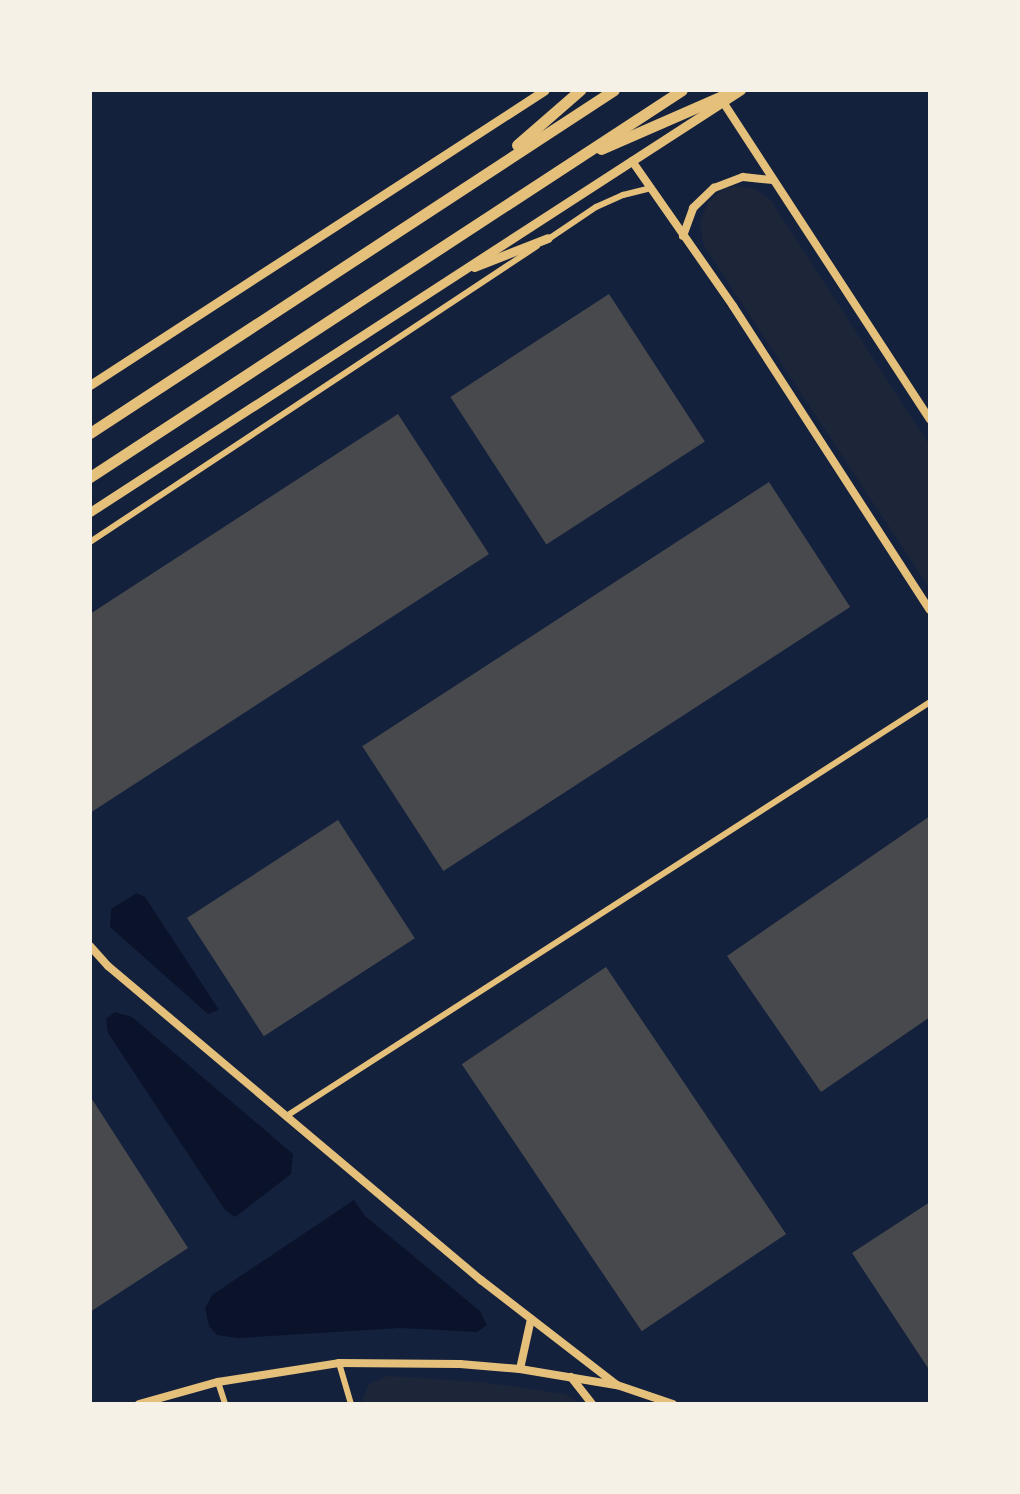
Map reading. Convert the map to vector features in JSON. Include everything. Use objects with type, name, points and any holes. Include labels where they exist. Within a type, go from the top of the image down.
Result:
[{"type":"highway","points":[[490,169],[580,90]]},
{"type":"highway","points":[[90,433],[614,90]]},
{"type":"highway","points":[[90,477],[682,90]]},
{"type":"highway","points":[[568,164],[738,90]]},
{"type":"main road","points":[[90,385],[545,90]]},
{"type":"main road","points":[[90,512],[738,90]]},
{"type":"main road","points":[[449,278],[548,238]]},
{"type":"street","points":[[723,102],[930,419]]},
{"type":"street","points":[[632,161],[733,306],[930,610]]},
{"type":"street","points":[[683,236],[693,208],[714,188],[743,177],[773,180]]},
{"type":"street","points":[[90,542],[596,207],[623,195],[651,188]]},
{"type":"street","points":[[288,1115],[930,702]]},
{"type":"street","points":[[90,946],[108,966],[531,1319],[617,1385]]},
{"type":"street","points":[[520,1369],[531,1319]]},
{"type":"street","points":[[139,1404],[218,1382],[339,1363],[405,1362],[520,1369],[617,1385],[673,1404]]},
{"type":"street","points":[[339,1363],[351,1404]]},
{"type":"street","points":[[571,1377],[592,1404]]},
{"type":"street","points":[[218,1382],[225,1404]]},
{"type":"shaded area","points":[[725,188],[753,188],[770,199],[930,446],[930,589],[704,246],[700,223],[708,202]]},
{"type":"shaded area","points":[[137,893],[145,897],[219,1010],[208,1014],[110,927],[111,909]]},
{"type":"shaded area","points":[[115,1012],[132,1017],[293,1154],[291,1174],[235,1217],[225,1210],[108,1033],[106,1019]]},
{"type":"shaded area","points":[[354,1200],[365,1216],[480,1311],[487,1325],[477,1332],[400,1328],[238,1338],[217,1335],[209,1326],[205,1308],[212,1295]]},
{"type":"shaded area","points":[[387,1376],[482,1382],[565,1394],[580,1404],[361,1404],[369,1384]]},
{"type":"building","points":[[609,294],[705,442],[546,545],[450,397]]},
{"type":"building","points":[[398,414],[489,554],[90,813],[90,614]]},
{"type":"building","points":[[769,482],[850,607],[443,871],[362,746]]},
{"type":"building","points":[[930,816],[930,1017],[821,1092],[727,956]]},
{"type":"building","points":[[338,820],[415,938],[264,1036],[187,918]]},
{"type":"building","points":[[606,967],[786,1234],[642,1331],[462,1064]]},
{"type":"building","points":[[90,1096],[188,1248],[90,1312]]},
{"type":"building","points":[[930,1202],[930,1371],[852,1253]]}]
